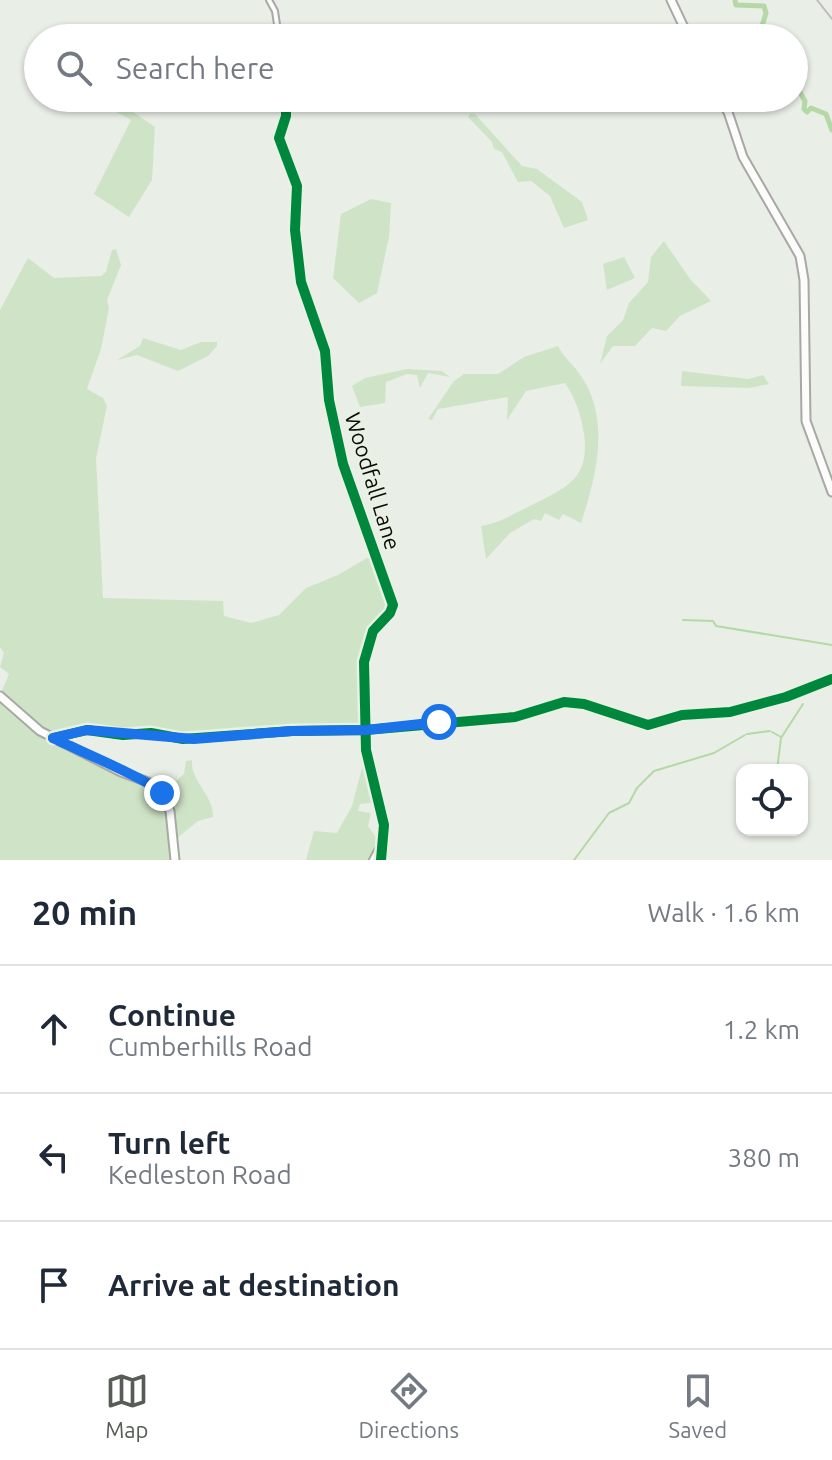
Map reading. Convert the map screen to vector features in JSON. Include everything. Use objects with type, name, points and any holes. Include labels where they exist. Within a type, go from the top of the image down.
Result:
[{"type":"street","points":[[269,0],[277,24]]},
{"type":"street","points":[[671,0],[682,24]]},
{"type":"street","name":"Woodfall Lane","points":[[286,112],[279,138],[297,186],[296,236],[301,282],[325,351],[329,400],[343,464],[393,605],[390,613],[375,627],[364,651],[366,730]]},
{"type":"street","points":[[728,112],[743,157],[800,256],[804,280],[806,421],[832,492]]},
{"type":"street","points":[[53,738],[87,730],[123,735],[151,733],[183,739],[292,731],[366,730],[515,717],[564,702],[584,704],[648,725],[682,715],[730,712],[786,697],[832,679]]},
{"type":"street","points":[[0,696],[53,738],[156,785],[170,811],[175,860]]},
{"type":"street","points":[[366,730],[366,750],[383,818],[381,860]]},
{"type":"street","points":[[372,860],[382,844]]},
{"type":"green space","points":[[117,112],[133,112],[155,127],[152,180],[129,217],[94,194],[131,120]]},
{"type":"green space","points":[[475,114],[522,166],[537,169],[582,202],[588,220],[564,228],[550,196],[531,181],[518,182],[502,152],[494,149],[492,142],[468,117]]},
{"type":"green space","points":[[371,199],[391,203],[389,237],[377,293],[359,303],[333,278],[341,214]]},
{"type":"green space","points":[[664,241],[690,279],[711,301],[680,316],[666,331],[652,328],[635,346],[613,346],[600,364],[607,336],[623,320],[629,303],[648,282],[651,257]]},
{"type":"green space","points":[[116,249],[121,265],[107,300],[109,308],[101,349],[87,389],[103,398],[107,406],[96,458],[103,598],[223,601],[224,616],[251,623],[279,615],[306,588],[338,575],[372,555],[391,602],[390,611],[374,627],[364,650],[365,727],[210,737],[94,730],[51,735],[0,695],[9,674],[0,667],[4,653],[0,647],[0,310],[28,258],[54,278],[101,276],[106,272],[112,250]]},
{"type":"green space","points":[[624,257],[635,278],[607,290],[603,264]]},
{"type":"green space","points":[[143,338],[181,350],[201,342],[217,342],[217,346],[208,356],[178,371],[137,355],[117,360],[140,346]]},
{"type":"green space","points":[[558,346],[581,376],[596,411],[596,468],[581,523],[563,514],[559,520],[545,513],[541,521],[534,519],[510,533],[486,559],[481,526],[501,520],[556,492],[580,471],[585,449],[584,434],[575,401],[565,383],[526,391],[507,420],[508,397],[438,409],[432,420],[428,419],[454,381],[464,374],[498,374],[524,357]]},
{"type":"green space","points":[[407,369],[442,371],[450,377],[428,373],[420,388],[417,375],[407,374],[386,382],[385,403],[360,407],[352,386],[365,378]]},
{"type":"green space","points":[[682,371],[748,379],[763,375],[769,384],[749,388],[681,386]]},
{"type":"green space","points":[[0,697],[29,724],[154,785],[168,809],[173,860],[0,860]]},
{"type":"green space","points":[[366,753],[378,802],[360,804],[358,811],[371,813],[368,826],[380,843],[371,860],[306,860],[314,831],[337,833],[352,806]]},
{"type":"green space","points":[[192,760],[192,768],[210,802],[213,817],[198,821],[176,839],[172,809],[164,792],[184,774],[186,761]]},
{"type":"waterway","points":[[735,0],[736,5],[764,6],[766,13],[763,24]]},
{"type":"waterway","points":[[808,111],[811,108],[826,114],[832,130]]},
{"type":"waterway","points":[[829,127],[832,124]]},
{"type":"waterway","points":[[683,620],[713,621],[716,626],[832,645]]},
{"type":"waterway","points":[[778,764],[781,738],[803,704]]},
{"type":"waterway","points":[[747,734],[770,731]]},
{"type":"waterway","points":[[772,732],[781,737]]},
{"type":"waterway","points":[[574,860],[609,813],[629,803],[637,788],[654,771],[714,753],[745,735]]},
{"type":"railway","points":[[817,0],[832,19]]},
{"type":"cycle path","points":[[286,112],[279,138],[297,186],[295,230],[301,282],[325,351],[329,400],[343,464],[393,605],[390,613],[373,631],[364,662],[366,750],[384,825],[381,860]]},
{"type":"cycle path","points":[[53,738],[87,730],[123,735],[151,733],[183,739],[292,731],[366,730],[515,717],[564,702],[584,704],[648,725],[682,715],[730,712],[786,697],[832,679]]},
{"type":"route","points":[[162,793],[153,783],[130,776],[53,738],[77,730],[123,735],[151,733],[194,739],[292,731],[366,730],[439,722]]}]
